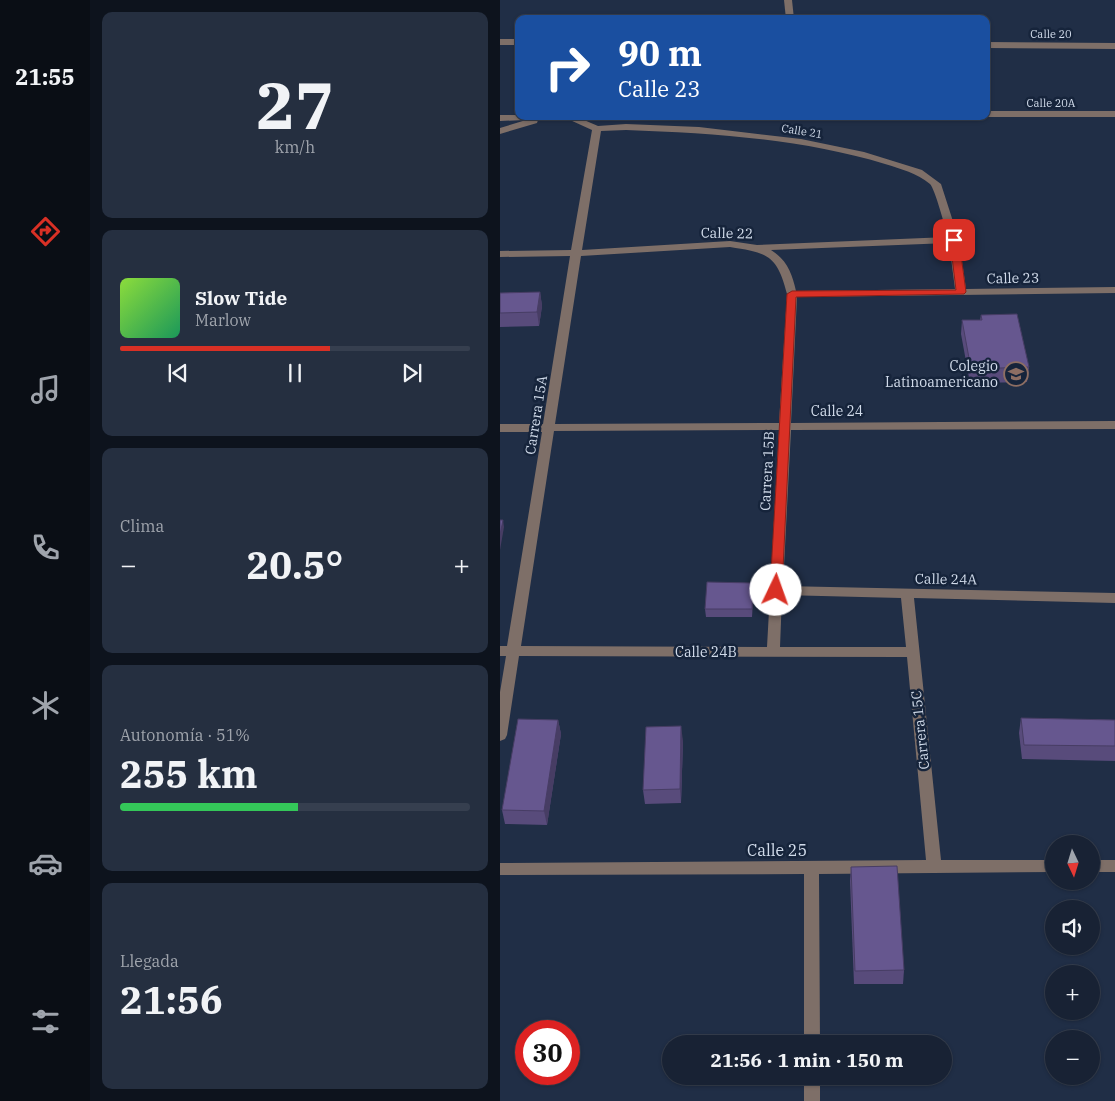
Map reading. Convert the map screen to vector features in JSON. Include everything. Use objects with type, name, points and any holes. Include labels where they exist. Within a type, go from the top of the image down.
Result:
[{"type":"street","points":[[788,0],[790,15]]},
{"type":"street","points":[[500,42],[515,42]]},
{"type":"street","name":"Calle 20","points":[[990,45],[1115,46]]},
{"type":"street","name":"Calle 20A","points":[[990,114],[1115,114]]},
{"type":"street","points":[[500,118],[515,118]]},
{"type":"street","points":[[500,131],[536,120]]},
{"type":"street","points":[[576,120],[597,129]]},
{"type":"street","name":"Calle 21","points":[[597,129],[626,127],[700,130],[801,142],[890,162],[919,172],[936,184],[954,240]]},
{"type":"street","name":"Carrera 15A","points":[[500,735],[507,651],[549,428],[597,129]]},
{"type":"street","points":[[954,240],[961,292]]},
{"type":"street","name":"Calle 22","points":[[500,254],[576,253],[730,244],[757,248],[954,240]]},
{"type":"street","name":"Carrera 15B","points":[[757,248],[772,254],[782,264],[792,294],[773,652]]},
{"type":"street","name":"Calle 23","points":[[792,294],[1115,290]]},
{"type":"street","name":"Calle 24","points":[[500,428],[1115,425]]},
{"type":"street","name":"Calle 24A","points":[[776,590],[1115,598]]},
{"type":"street","name":"Carrera 15C","points":[[907,593],[934,867]]},
{"type":"street","name":"Calle 24B","points":[[507,651],[912,652]]},
{"type":"street","name":"Calle 25","points":[[500,869],[1045,866]]},
{"type":"street","points":[[1100,866],[1115,866]]},
{"type":"street","points":[[810,868],[812,1035]]},
{"type":"street","points":[[812,1085],[812,1101]]},
{"type":"building","points":[[540,292],[537,312],[500,313],[500,293]]},
{"type":"building","points":[[1017,314],[1029,367],[971,369],[962,320],[982,320],[981,315]]},
{"type":"building","points":[[500,520],[503,520],[500,535]]},
{"type":"building","points":[[707,582],[753,583],[752,609],[705,609]]},
{"type":"building","points":[[1021,718],[1115,720],[1115,746],[1024,745]]},
{"type":"building","points":[[518,719],[558,720],[544,811],[502,810]]},
{"type":"building","points":[[681,726],[680,789],[643,790],[646,727]]},
{"type":"building","points":[[897,866],[904,970],[855,971],[851,867]]},
{"type":"place","name":"Colegio Latinoamericano","points":[[1016,374]]},
{"type":"route","points":[[776,590],[792,294],[961,292],[954,240]]}]
